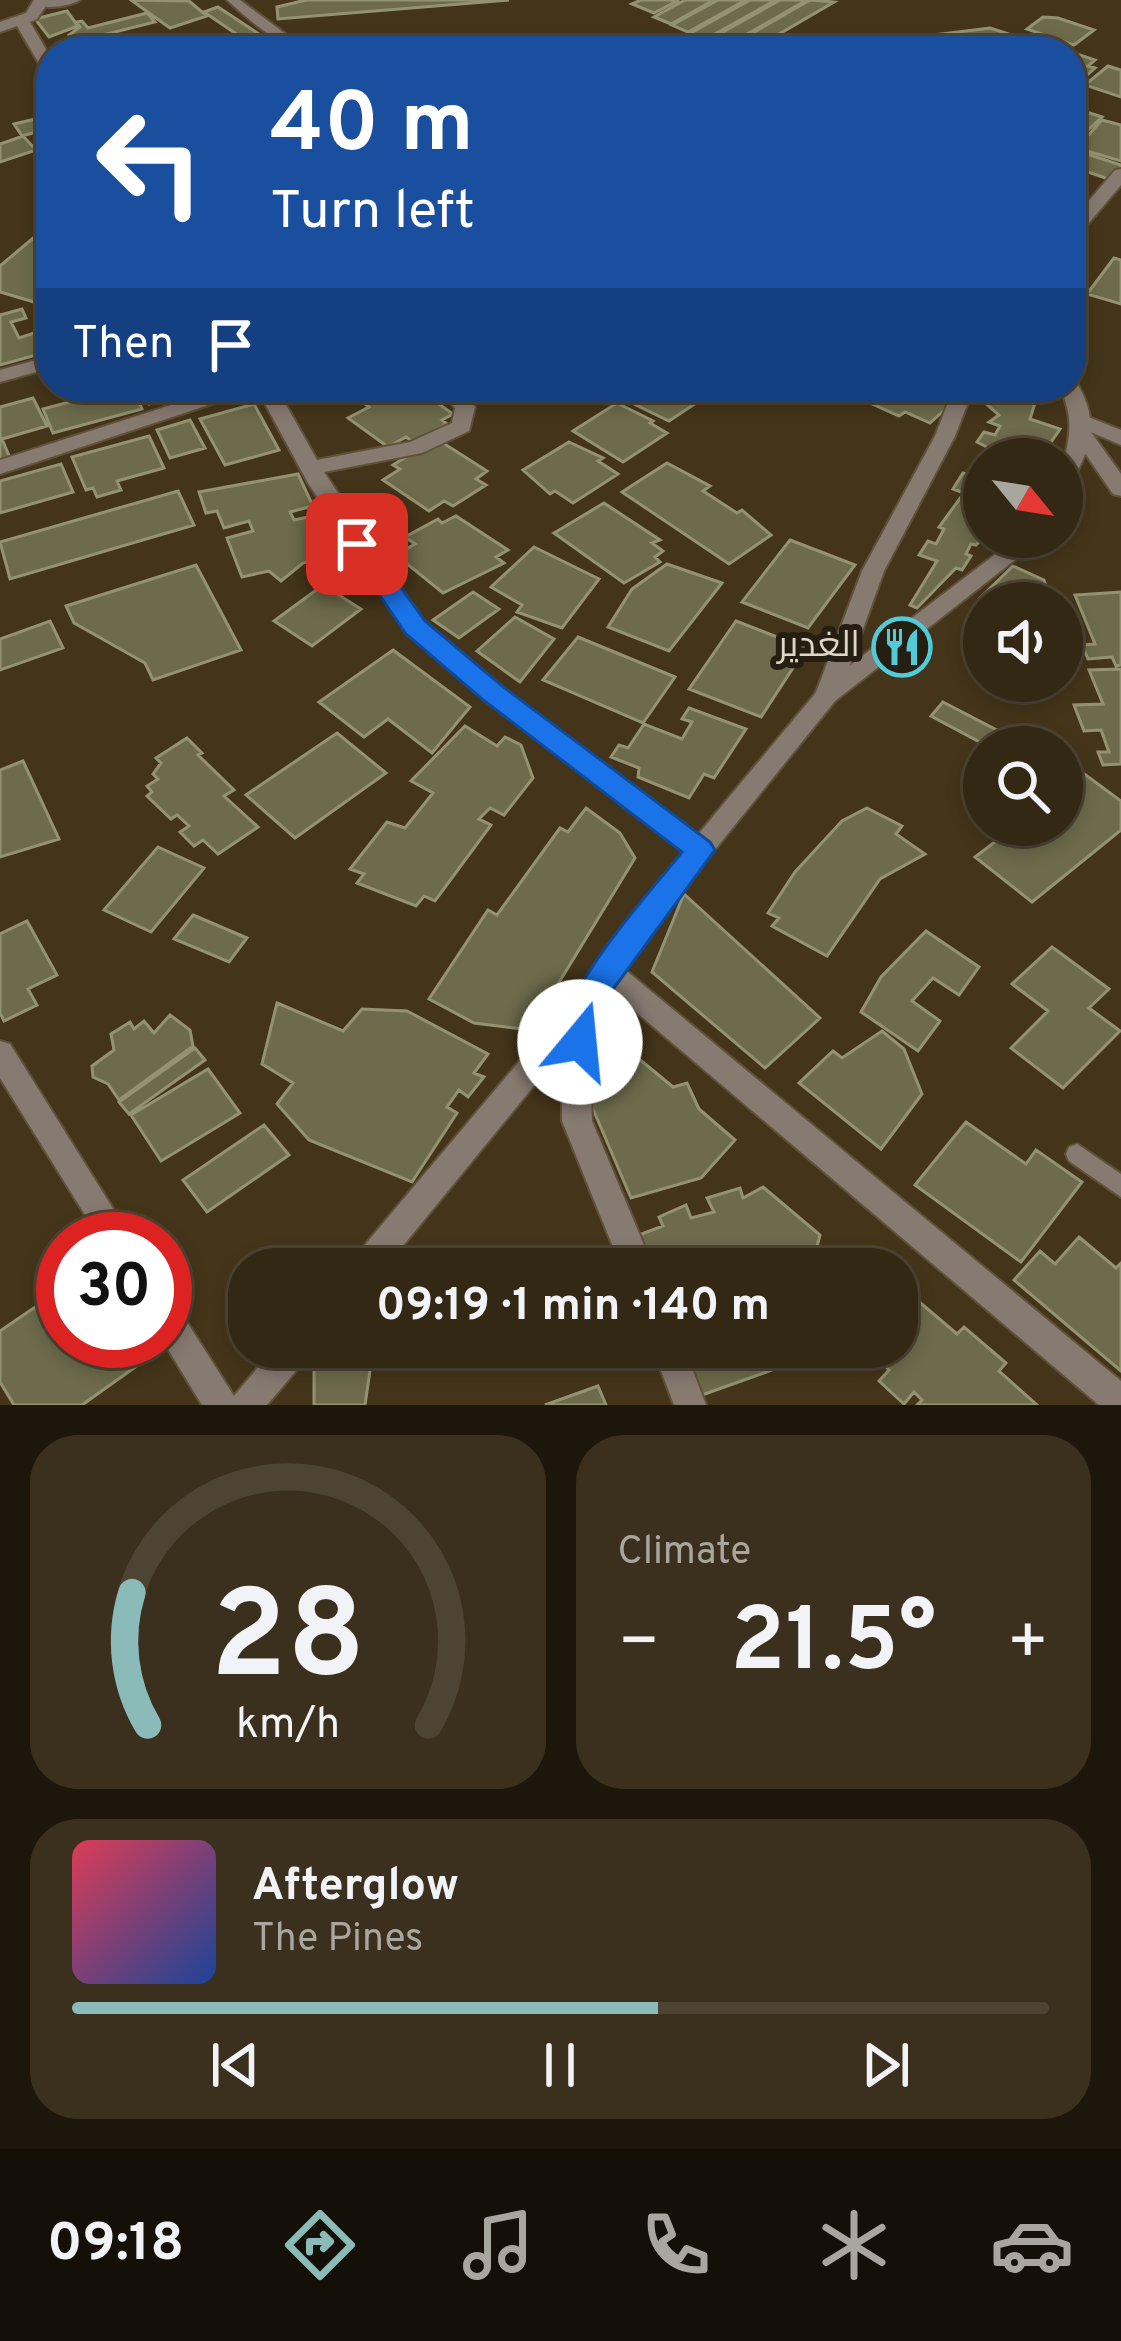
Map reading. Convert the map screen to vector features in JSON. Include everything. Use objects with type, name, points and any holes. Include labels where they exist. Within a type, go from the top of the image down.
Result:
[{"type":"street","points":[[0,27],[22,22],[42,2]]},
{"type":"street","points":[[22,22],[36,46]]},
{"type":"street","points":[[1086,215],[1121,174]]},
{"type":"street","points":[[0,376],[36,366]]},
{"type":"street","points":[[0,467],[202,402]]},
{"type":"street","points":[[274,402],[310,469],[416,628],[491,692],[700,850]]},
{"type":"street","points":[[310,469],[416,448],[462,426],[465,407],[461,402]]},
{"type":"street","points":[[827,695],[873,571],[958,402]]},
{"type":"street","points":[[1075,402],[1085,430],[1121,489]]},
{"type":"street","points":[[1085,430],[1121,438]]},
{"type":"street","points":[[1081,438],[1085,430]]},
{"type":"street","points":[[381,1248],[585,1003],[700,850],[827,695],[1006,558]]},
{"type":"street","points":[[608,971],[1121,1402]]},
{"type":"street","points":[[585,1003],[575,1083],[577,1121],[629,1248]]},
{"type":"street","points":[[0,1053],[99,1212]]},
{"type":"street","points":[[192,1360],[220,1405]]},
{"type":"street","points":[[246,1405],[278,1368]]},
{"type":"street","points":[[676,1368],[690,1405]]},
{"type":"lane","points":[[42,2],[74,0]]},
{"type":"lane","points":[[233,0],[280,36]]},
{"type":"lane","points":[[1077,1154],[1121,1187]]},
{"type":"building","points":[[131,0],[189,1],[207,16],[170,28]]},
{"type":"building","points":[[306,0],[509,0],[278,19],[277,7]]},
{"type":"building","points":[[679,0],[654,13],[632,4]]},
{"type":"building","points":[[685,0],[714,0],[671,24],[654,17]]},
{"type":"building","points":[[718,0],[746,0],[688,32],[672,25]]},
{"type":"building","points":[[750,0],[776,0],[711,36],[691,33]]},
{"type":"building","points":[[780,0],[807,0],[744,36],[716,36]]},
{"type":"building","points":[[810,0],[834,2],[776,36],[747,36]]},
{"type":"building","points":[[218,7],[262,36],[239,36],[204,12]]},
{"type":"building","points":[[67,11],[78,26],[48,36],[35,19]]},
{"type":"building","points":[[147,13],[155,22],[99,36],[69,35],[80,27],[76,22],[88,28]]},
{"type":"building","points":[[1043,17],[1094,30],[1086,36],[1048,36],[1027,29]]},
{"type":"building","points":[[990,28],[1009,34],[1005,36],[925,36]]},
{"type":"building","points":[[1086,57],[1095,60],[1088,66],[1095,68],[1086,76]]},
{"type":"building","points":[[1108,66],[1121,70],[1121,97],[1086,84]]},
{"type":"building","points":[[1086,112],[1102,117],[1088,130]]},
{"type":"building","points":[[36,119],[36,132],[22,136],[14,124]]},
{"type":"building","points":[[1102,120],[1121,125],[1121,161],[1086,151],[1086,138]]},
{"type":"building","points":[[23,136],[36,150],[0,162],[0,144]]},
{"type":"building","points":[[1086,154],[1121,165],[1111,180],[1086,171]]},
{"type":"building","points":[[36,236],[36,300],[0,292],[0,266]]},
{"type":"building","points":[[1114,258],[1121,260],[1121,304],[1087,294]]},
{"type":"building","points":[[22,309],[26,318],[11,322],[19,338],[36,332],[36,355],[0,365],[0,315]]},
{"type":"building","points":[[33,398],[47,426],[2,439],[10,458],[0,461],[0,407]]},
{"type":"building","points":[[69,402],[139,402],[142,409],[53,433],[43,409]]},
{"type":"building","points":[[436,402],[453,414],[442,420],[447,424],[413,442],[406,437],[388,447],[348,418],[369,407],[364,403]]},
{"type":"building","points":[[630,402],[698,402],[669,421]]},
{"type":"building","points":[[868,402],[953,402],[930,423],[905,412],[899,416]]},
{"type":"building","points":[[984,402],[1035,402],[1030,419],[1060,429],[1054,438],[980,438],[984,432],[995,435],[1000,426],[989,422],[999,415]]},
{"type":"building","points":[[617,403],[667,433],[623,462],[573,431]]},
{"type":"building","points":[[254,404],[279,450],[225,465],[200,419]]},
{"type":"building","points":[[190,420],[205,448],[170,458],[157,430]]},
{"type":"building","points":[[149,436],[164,468],[117,481],[121,490],[97,497],[93,488],[86,490],[72,457]]},
{"type":"building","points":[[569,442],[603,458],[598,461],[618,474],[573,503],[555,491],[550,494],[523,470]]},
{"type":"building","points":[[443,443],[487,471],[476,479],[486,485],[453,506],[444,501],[429,511],[383,480],[400,469],[393,465],[427,444],[434,448]]},
{"type":"building","points":[[667,463],[710,486],[703,491],[737,513],[742,510],[771,535],[729,564],[622,492]]},
{"type":"building","points":[[61,464],[73,492],[0,513],[0,481]]},
{"type":"building","points":[[963,473],[963,493],[953,489]]},
{"type":"building","points":[[298,474],[313,506],[290,512],[294,520],[318,515],[335,554],[303,563],[281,581],[269,571],[242,577],[227,538],[253,531],[249,521],[224,528],[217,511],[206,513],[199,492]]},
{"type":"building","points":[[178,491],[194,525],[10,579],[0,542]]},
{"type":"building","points":[[963,494],[963,558],[970,558],[917,608],[910,605],[937,561],[919,555],[928,541],[936,544],[944,529],[939,527]]},
{"type":"building","points":[[604,503],[660,540],[652,543],[663,551],[655,557],[660,562],[624,583],[554,533]]},
{"type":"building","points":[[456,516],[508,550],[496,557],[504,563],[443,593],[396,555],[415,544],[405,537],[438,519],[442,523]]},
{"type":"building","points":[[790,540],[855,565],[808,628],[742,602]]},
{"type":"building","points":[[534,547],[599,579],[562,628],[517,612],[522,605],[491,587]]},
{"type":"building","points":[[667,564],[722,583],[669,651],[608,627],[632,589]]},
{"type":"building","points":[[196,565],[241,650],[153,680],[145,663],[74,623],[66,606]]},
{"type":"building","points":[[1013,566],[1045,582],[996,582]]},
{"type":"building","points":[[323,585],[361,609],[312,646],[274,621]]},
{"type":"building","points":[[473,592],[499,609],[459,638],[433,620]]},
{"type":"building","points":[[1121,592],[1121,665],[1116,666],[1112,657],[1088,659],[1083,645],[1095,644],[1083,615],[1083,594]]},
{"type":"building","points":[[515,617],[554,639],[520,682],[477,651]]},
{"type":"building","points":[[50,621],[63,648],[0,670],[0,639]]},
{"type":"building","points":[[736,621],[806,648],[761,717],[689,689]]},
{"type":"building","points":[[578,637],[675,677],[643,723],[543,680]]},
{"type":"building","points":[[393,650],[470,707],[432,753],[388,719],[364,737],[319,702]]},
{"type":"building","points":[[1121,669],[1121,764],[1103,765],[1098,752],[1109,752],[1101,730],[1084,731],[1074,705],[1103,704],[1089,670]]},
{"type":"building","points":[[943,702],[989,726],[963,726],[963,733],[931,716]]},
{"type":"building","points":[[689,708],[746,729],[714,778],[704,774],[689,798],[638,777],[639,768],[611,757],[619,745],[628,748],[644,724],[682,739],[692,722],[682,719]]},
{"type":"building","points":[[465,726],[497,746],[505,737],[521,745],[533,778],[504,815],[490,808],[479,819],[491,825],[435,901],[424,896],[416,906],[357,883],[364,874],[350,869],[387,822],[405,828],[433,793],[411,781]]},
{"type":"building","points":[[337,733],[386,773],[295,838],[246,795]]},
{"type":"building","points":[[187,738],[234,790],[224,796],[258,827],[218,854],[203,840],[194,846],[180,832],[189,826],[177,815],[171,819],[147,796],[152,792],[147,786],[158,779],[153,774],[161,763],[156,758]]},
{"type":"building","points":[[23,761],[59,839],[0,857],[0,770]]},
{"type":"building","points":[[1083,773],[1121,801],[1121,830],[1032,902],[975,857],[989,846],[1083,846]]},
{"type":"building","points":[[586,808],[620,833],[635,858],[530,1030],[474,1023],[429,999],[488,910],[497,915],[560,828],[568,832]]},
{"type":"building","points":[[867,808],[902,826],[896,834],[925,854],[880,879],[827,956],[772,926],[779,918],[768,913],[795,872],[842,821]]},
{"type":"building","points":[[158,847],[204,868],[151,932],[104,910]]},
{"type":"building","points":[[684,894],[820,1018],[765,1068],[652,972]]},
{"type":"building","points":[[193,915],[247,938],[229,962],[174,939]]},
{"type":"building","points":[[27,921],[57,975],[28,989],[37,1005],[4,1021],[0,1013],[0,934]]},
{"type":"building","points":[[926,931],[979,967],[959,995],[933,978],[912,1001],[940,1021],[918,1051],[861,1012],[881,977]]},
{"type":"building","points":[[1052,947],[1109,989],[1089,1008],[1120,1031],[1063,1088],[1011,1048],[1048,1011],[1012,984]]},
{"type":"building","points":[[277,1003],[343,1031],[362,1009],[407,1011],[488,1054],[474,1073],[484,1077],[468,1097],[459,1090],[447,1107],[457,1113],[412,1182],[309,1140],[277,1104],[293,1083],[262,1064]]},
{"type":"building","points":[[170,1015],[190,1030],[193,1046],[119,1100],[108,1084],[93,1077],[92,1066],[114,1050],[111,1034],[130,1022],[134,1029],[144,1021],[154,1033]]},
{"type":"building","points":[[882,1031],[904,1049],[922,1094],[881,1149],[799,1083],[833,1051],[842,1058]]},
{"type":"building","points":[[610,1035],[673,1087],[687,1083],[699,1109],[735,1140],[701,1178],[631,1198],[581,1081]]},
{"type":"building","points":[[195,1048],[205,1060],[129,1114],[119,1102]]},
{"type":"building","points":[[208,1069],[240,1113],[161,1161],[131,1115]]},
{"type":"building","points":[[966,1122],[1026,1164],[1036,1150],[1082,1182],[1021,1262],[915,1185]]},
{"type":"building","points":[[264,1125],[289,1155],[207,1212],[183,1180]]},
{"type":"building","points":[[763,1187],[820,1235],[817,1248],[643,1248],[639,1235],[663,1226],[659,1217],[686,1205],[691,1218],[714,1212],[707,1198],[740,1188],[743,1198]]},
{"type":"building","points":[[1079,1237],[1116,1268],[1121,1263],[1121,1371],[1014,1280],[1040,1251],[1055,1264]]},
{"type":"building","points":[[918,1301],[957,1334],[964,1327],[1006,1363],[999,1371],[1037,1405],[917,1405],[922,1400],[914,1392],[904,1404],[879,1381],[889,1370],[918,1368]]},
{"type":"building","points":[[36,1306],[36,1368],[134,1368],[82,1405],[14,1405],[0,1382],[0,1331]]},
{"type":"building","points":[[314,1368],[370,1368],[365,1405],[314,1405]]},
{"type":"building","points":[[691,1368],[778,1368],[702,1395]]},
{"type":"building","points":[[598,1386],[606,1405],[545,1405]]},
{"type":"place","name":"الغدير","points":[[902,647]]},
{"type":"route","points":[[357,544],[416,628],[491,692],[700,850],[585,1003],[580,1042]]}]
